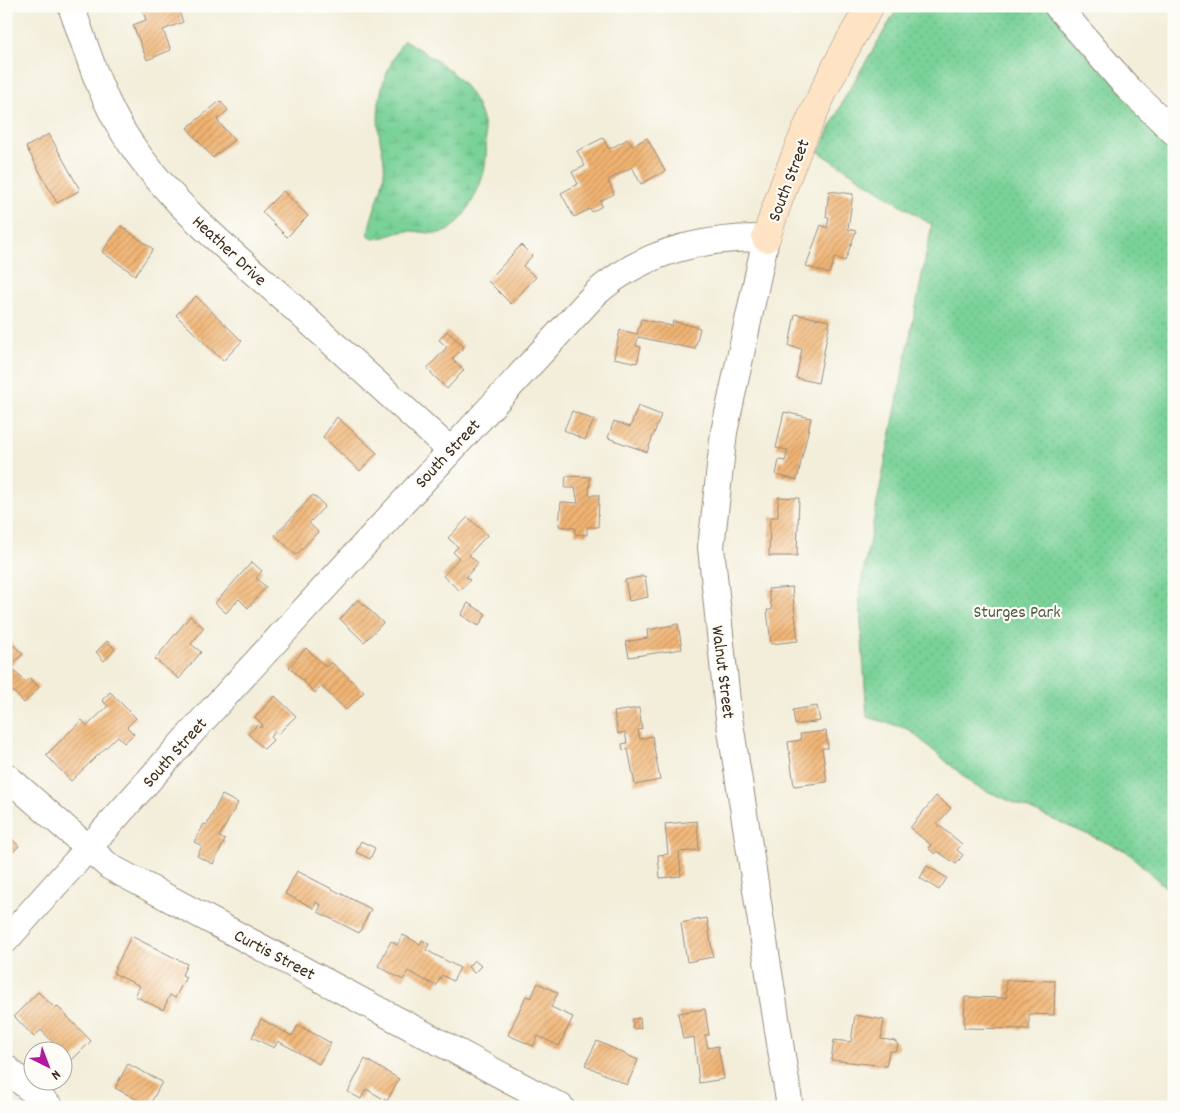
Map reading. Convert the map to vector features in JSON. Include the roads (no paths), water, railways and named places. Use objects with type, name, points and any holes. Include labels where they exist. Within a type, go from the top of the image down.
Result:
[{"type":"street","name":"Heather Drive","points":[[71,6],[100,85],[111,109],[124,134],[150,169],[184,207],[227,249],[450,450]]},
{"type":"street","name":"South Street","points":[[6,940],[450,450],[595,294],[623,271],[654,256],[688,245],[737,238],[766,238],[796,154],[844,53],[870,6]]},
{"type":"street","points":[[1057,6],[1128,88],[1174,132]]},
{"type":"street","name":"Walnut Street","points":[[766,238],[724,432],[711,547],[728,711],[790,1107]]},
{"type":"street","name":"Curtis Street","points":[[6,776],[87,849],[110,867],[562,1107]]},
{"type":"street","points":[[6,1068],[50,1107]]},
{"type":"park label","name":"Sturges Park","points":[[1017,611]]}]
